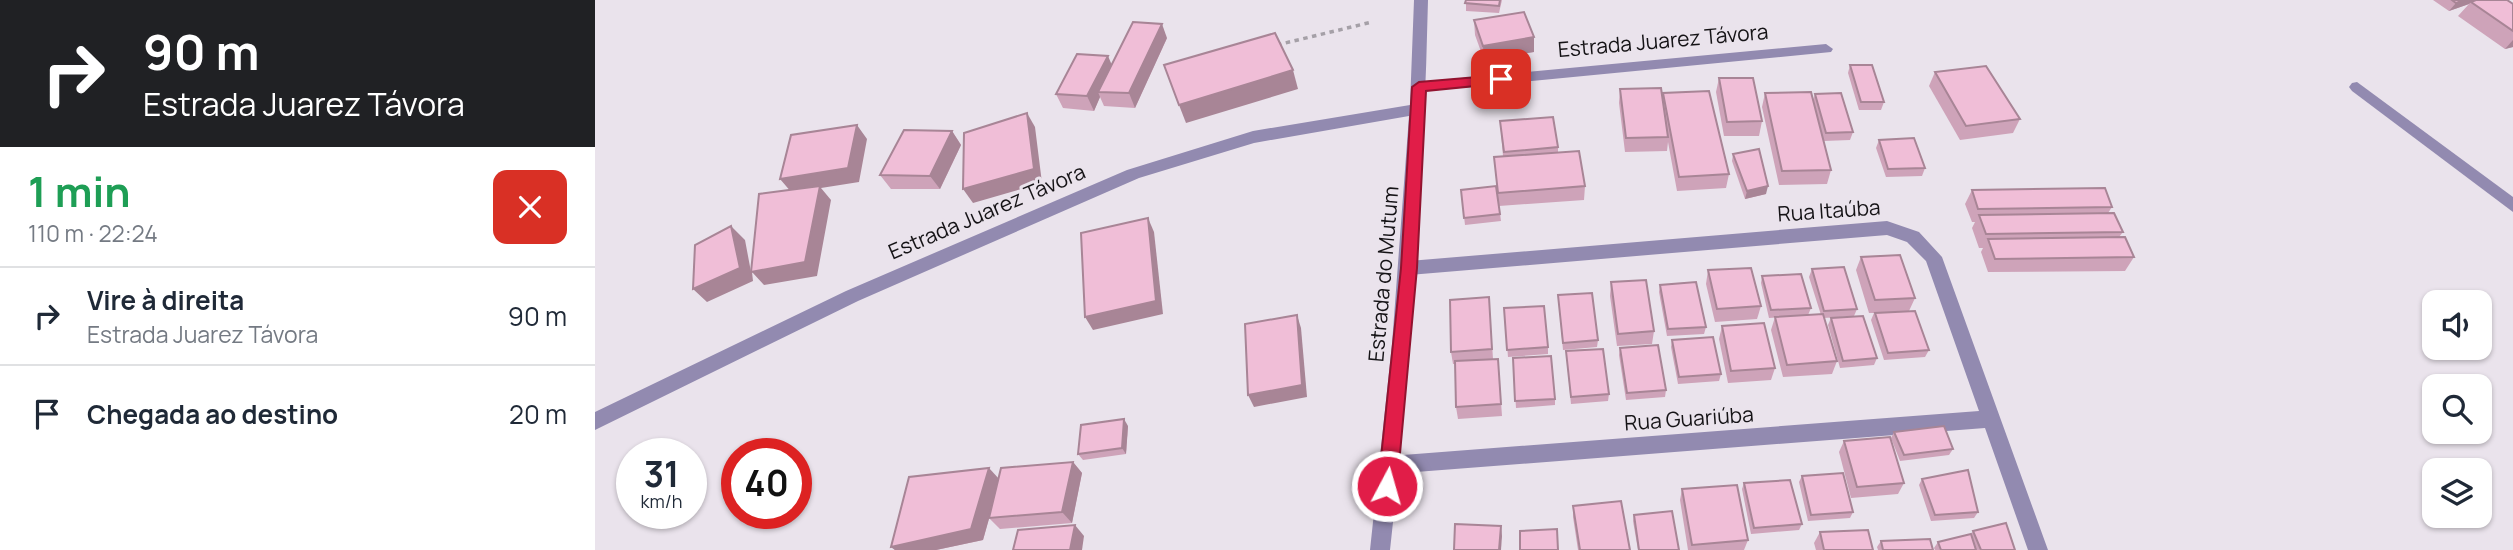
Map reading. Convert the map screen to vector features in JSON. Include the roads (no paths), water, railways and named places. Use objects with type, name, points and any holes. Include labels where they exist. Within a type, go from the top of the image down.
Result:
[{"type":"street","name":"Estrada do Mutum","points":[[1380,550],[1409,268],[1419,109],[1421,0]]},
{"type":"street","name":"Estrada Juarez Távora","points":[[1419,87],[1826,49]]},
{"type":"street","points":[[2357,86],[2513,206]]},
{"type":"street","name":"Estrada Juarez Távora","points":[[595,421],[852,296],[1133,174],[1253,137],[1419,109]]},
{"type":"street","name":"Rua Itaúba","points":[[1409,268],[1887,228],[1913,237],[1933,257],[2038,550]]},
{"type":"street","name":"Rua Guariúba","points":[[1390,465],[1992,419]]}]
